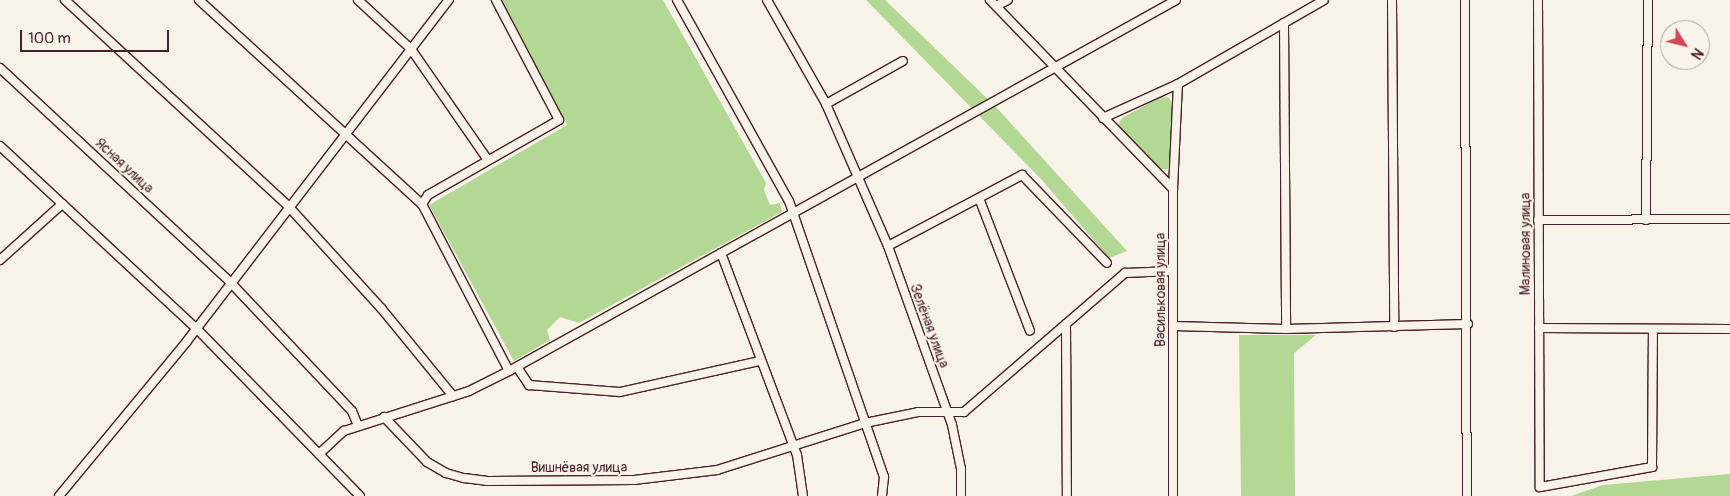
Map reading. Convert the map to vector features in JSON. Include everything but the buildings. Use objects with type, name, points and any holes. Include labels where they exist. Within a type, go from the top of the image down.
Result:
[{"type":"street","points":[[65,0],[289,207],[381,308],[453,396]]},
{"type":"street","points":[[199,0],[344,135],[422,204],[513,369],[529,385],[620,392],[760,361]]},
{"type":"street","points":[[358,0],[411,49],[488,160]]},
{"type":"street","points":[[59,496],[231,283],[449,0]]},
{"type":"street","points":[[422,204],[428,195],[559,120],[496,0]]},
{"type":"street","points":[[677,0],[793,213],[884,477],[882,496]]},
{"type":"street","name":"Зелёная улица","points":[[767,0],[826,104],[858,174],[888,246],[947,413]]},
{"type":"street","points":[[990,0],[1173,189]]},
{"type":"street","points":[[996,6],[1008,0]]},
{"type":"street","points":[[319,454],[344,431],[453,396],[513,369],[793,213],[858,174],[1176,0]]},
{"type":"street","points":[[1103,118],[1178,84],[1324,0]]},
{"type":"street","points":[[1392,0],[1394,327]]},
{"type":"street","points":[[1464,0],[1468,324],[1467,496]]},
{"type":"street","name":"Малиновая улица","points":[[1538,0],[1540,487],[1652,467],[1653,328]]},
{"type":"street","points":[[1646,220],[1648,0]]},
{"type":"street","points":[[1284,23],[1286,329]]},
{"type":"street","points":[[826,104],[904,61]]},
{"type":"street","name":"Ясная улица","points":[[0,68],[231,283]]},
{"type":"street","name":"Васильковая улица","points":[[1173,496],[1173,189],[1178,84]]},
{"type":"street","points":[[0,146],[195,327],[360,496]]},
{"type":"street","points":[[888,246],[1022,175],[1107,263]]},
{"type":"street","points":[[979,198],[1030,331]]},
{"type":"street","points":[[0,260],[62,204]]},
{"type":"street","points":[[1538,220],[1730,219]]},
{"type":"street","points":[[721,253],[760,361],[797,455],[803,496]]},
{"type":"street","name":"Вишнёвая улица","points":[[384,417],[427,462],[446,473],[488,481],[643,479],[717,470],[865,423],[918,412],[964,412],[1125,272],[1173,270]]},
{"type":"street","points":[[231,283],[352,411],[358,426]]},
{"type":"street","points":[[1066,324],[1067,496]]},
{"type":"street","points":[[1173,326],[1286,329],[1468,324]]},
{"type":"street","points":[[1539,328],[1730,329]]},
{"type":"street","points":[[947,413],[961,469],[961,496]]},
{"type":"green space","points":[[502,0],[663,0],[766,183],[764,190],[770,205],[780,203],[782,212],[579,323],[560,317],[547,330],[550,340],[514,361],[429,205],[567,125]]},
{"type":"green space","points":[[866,0],[885,0],[996,107],[1127,251],[1109,258],[1041,179]]},
{"type":"green space","points":[[1162,96],[1169,98],[1173,104],[1173,163],[1168,169],[1159,169],[1119,131],[1118,125],[1122,118]]},
{"type":"green space","points":[[1239,335],[1316,335],[1294,353],[1295,496],[1241,496]]},
{"type":"green space","points":[[1730,474],[1730,496],[1571,496],[1603,485]]}]
